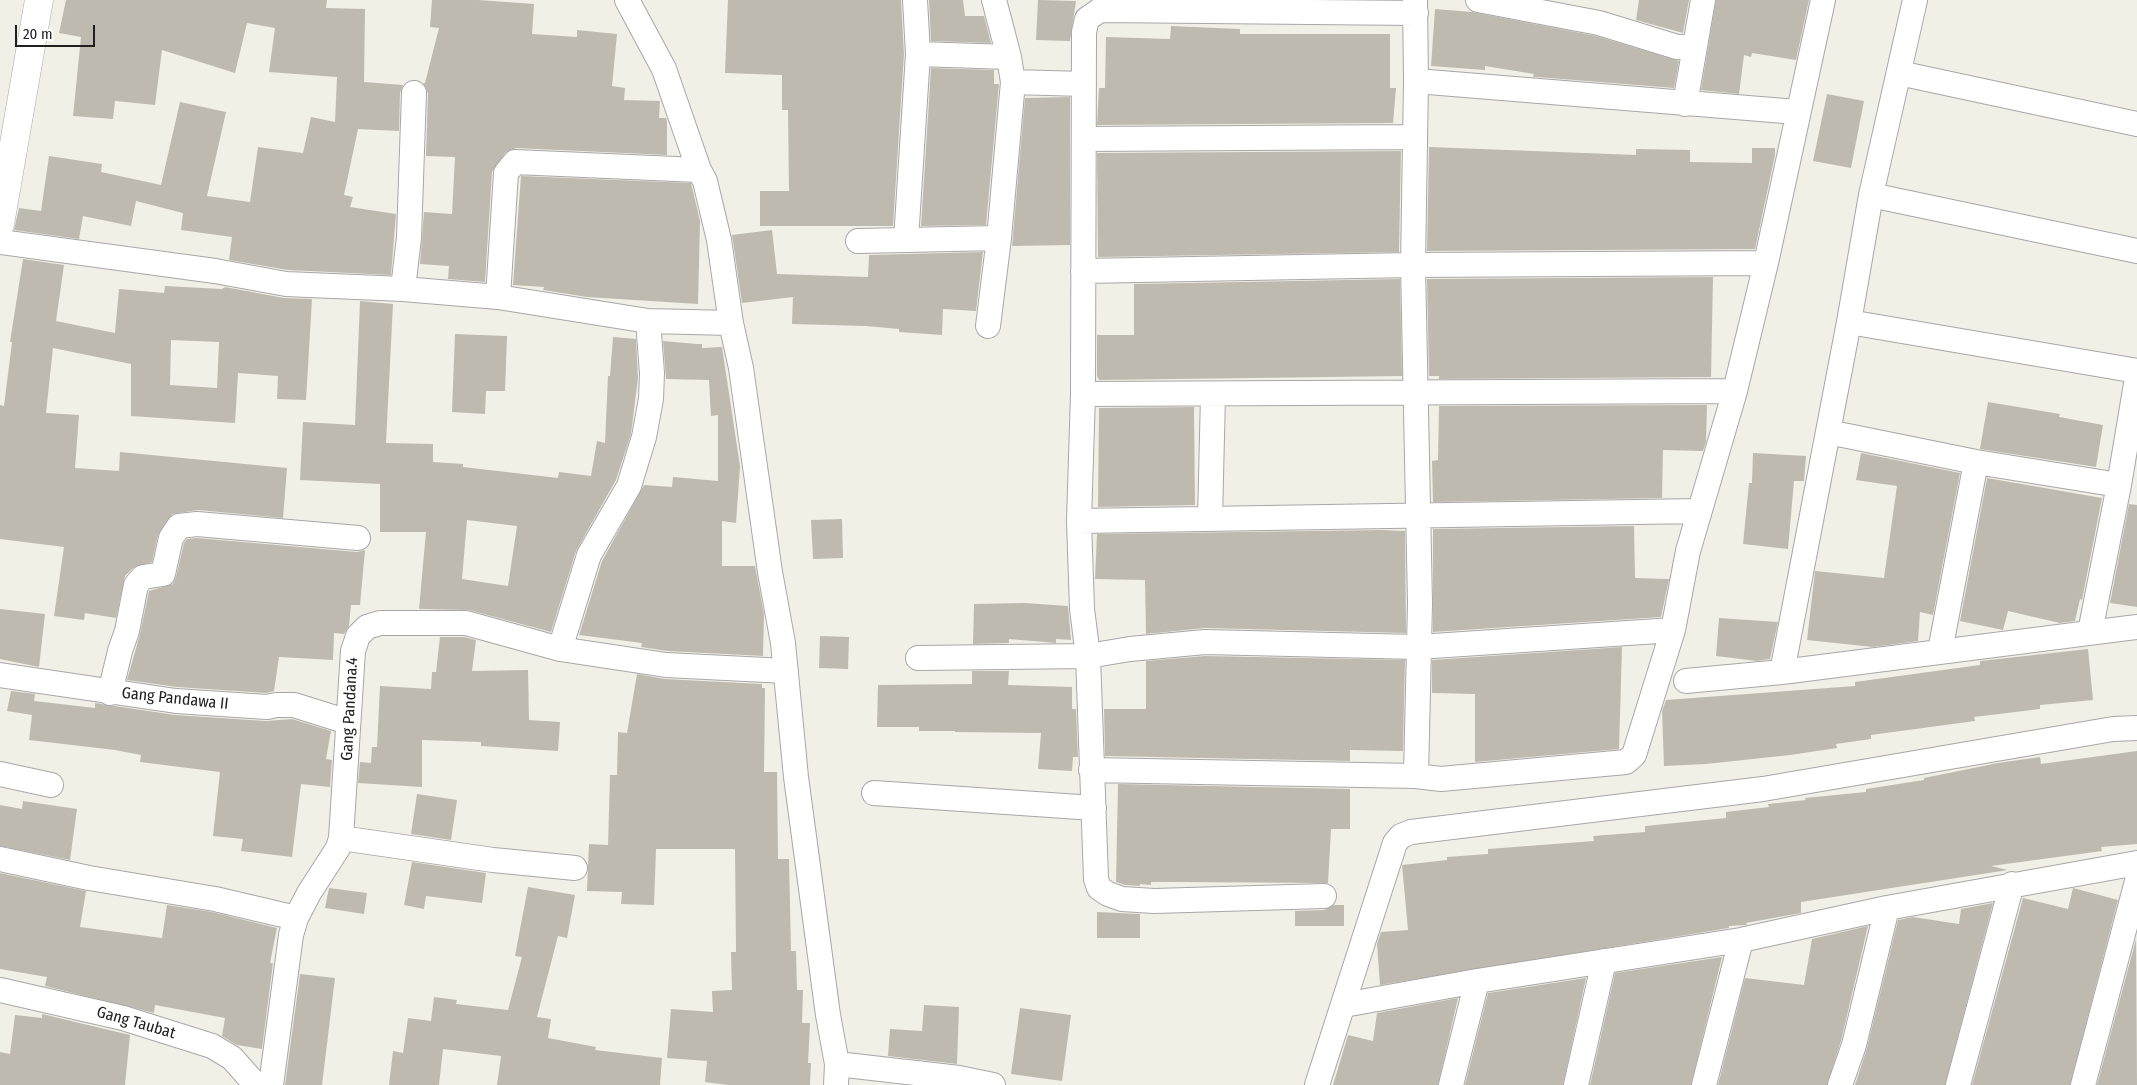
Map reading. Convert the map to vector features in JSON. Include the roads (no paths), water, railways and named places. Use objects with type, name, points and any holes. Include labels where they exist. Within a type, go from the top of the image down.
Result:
[{"type":"street","points":[[0,224],[39,0]]},
{"type":"street","points":[[627,0],[664,69],[698,170],[711,200],[719,240],[731,323],[742,368],[786,671],[796,777],[828,1016],[860,1073],[993,1085]]},
{"type":"street","points":[[906,240],[918,54],[915,0]]},
{"type":"street","points":[[988,326],[999,238],[1013,82],[1010,58],[994,0]]},
{"type":"street","points":[[1478,0],[1600,23],[1677,47],[1693,47]]},
{"type":"street","points":[[1684,104],[1703,0]]},
{"type":"street","points":[[1090,770],[1416,776],[1441,779],[1626,762],[1634,756],[1674,630],[1688,551],[1735,390],[1766,263],[1823,0]]},
{"type":"street","points":[[1782,672],[1849,322],[1871,195],[1915,0]]},
{"type":"street","points":[[1324,896],[1154,901],[1122,899],[1099,888],[1096,880],[1094,808],[1090,770],[1088,656],[1082,609],[1079,521],[1084,394],[1084,32],[1087,18],[1100,10],[1415,6],[1416,81],[1412,265],[1420,603],[1416,776]]},
{"type":"street","points":[[918,54],[1010,58]]},
{"type":"street","points":[[1899,72],[2137,124]]},
{"type":"street","points":[[1416,81],[1798,112]]},
{"type":"street","points":[[1013,82],[1084,84]]},
{"type":"street","points":[[403,289],[409,237],[414,93]]},
{"type":"street","points":[[1084,139],[1415,137]]},
{"type":"street","points":[[498,297],[506,173],[515,162],[698,170]]},
{"type":"street","points":[[1871,195],[2137,251]]},
{"type":"street","points":[[858,241],[999,238]]},
{"type":"street","points":[[0,242],[215,271],[286,284],[403,289],[498,297],[648,321],[731,323]]},
{"type":"street","points":[[1084,270],[1412,265],[1766,263]]},
{"type":"street","points":[[560,649],[589,555],[628,486],[644,438],[652,382],[648,321]]},
{"type":"street","points":[[1849,322],[2137,371]]},
{"type":"street","points":[[2090,632],[2120,485],[2137,378]]},
{"type":"street","points":[[1084,394],[1148,392],[1213,395],[1414,390],[1735,390]]},
{"type":"street","points":[[1210,519],[1213,395]]},
{"type":"street","points":[[1828,432],[1976,462],[2120,485]]},
{"type":"street","points":[[1940,651],[1976,462]]},
{"type":"street","points":[[1079,521],[1418,514],[1699,512]]},
{"type":"street","points":[[110,693],[120,650],[127,631],[136,585],[143,577],[163,574],[170,538],[179,526],[197,524],[358,538]]},
{"type":"street","name":"Gang Pandana.4","points":[[271,1085],[291,935],[296,918],[309,893],[331,860],[341,838],[353,650],[358,636],[367,628],[380,623],[466,623],[560,649],[666,665],[786,671]]},
{"type":"street","points":[[1686,681],[1782,672],[2137,627]]},
{"type":"street","points":[[918,658],[1088,656],[1130,649],[1205,642],[1418,646],[1674,630]]},
{"type":"street","name":"Gang Pandawa II","points":[[0,675],[110,693],[176,701],[267,707],[276,704],[294,704],[348,722]]},
{"type":"street","points":[[1317,1085],[1395,843],[1402,836],[1411,832],[1763,789],[2113,729],[2137,728]]},
{"type":"street","points":[[0,774],[51,785]]},
{"type":"street","points":[[874,793],[1094,808]]},
{"type":"street","points":[[341,838],[493,860],[575,868]]},
{"type":"street","points":[[0,858],[89,878],[215,898],[296,918]]},
{"type":"street","points":[[1344,1005],[1477,981],[1741,940],[1886,908],[2137,863]]},
{"type":"street","points":[[2083,1085],[2137,882]]},
{"type":"street","points":[[1958,1085],[2012,884]]},
{"type":"street","points":[[1840,1085],[1854,1045],[1886,908]]},
{"type":"street","points":[[1704,1085],[1741,940]]},
{"type":"street","points":[[1576,1085],[1604,961]]},
{"type":"street","points":[[1451,1085],[1477,981]]},
{"type":"street","name":"Gang Taubat","points":[[0,990],[123,1018],[212,1046],[232,1058],[256,1085]]}]
